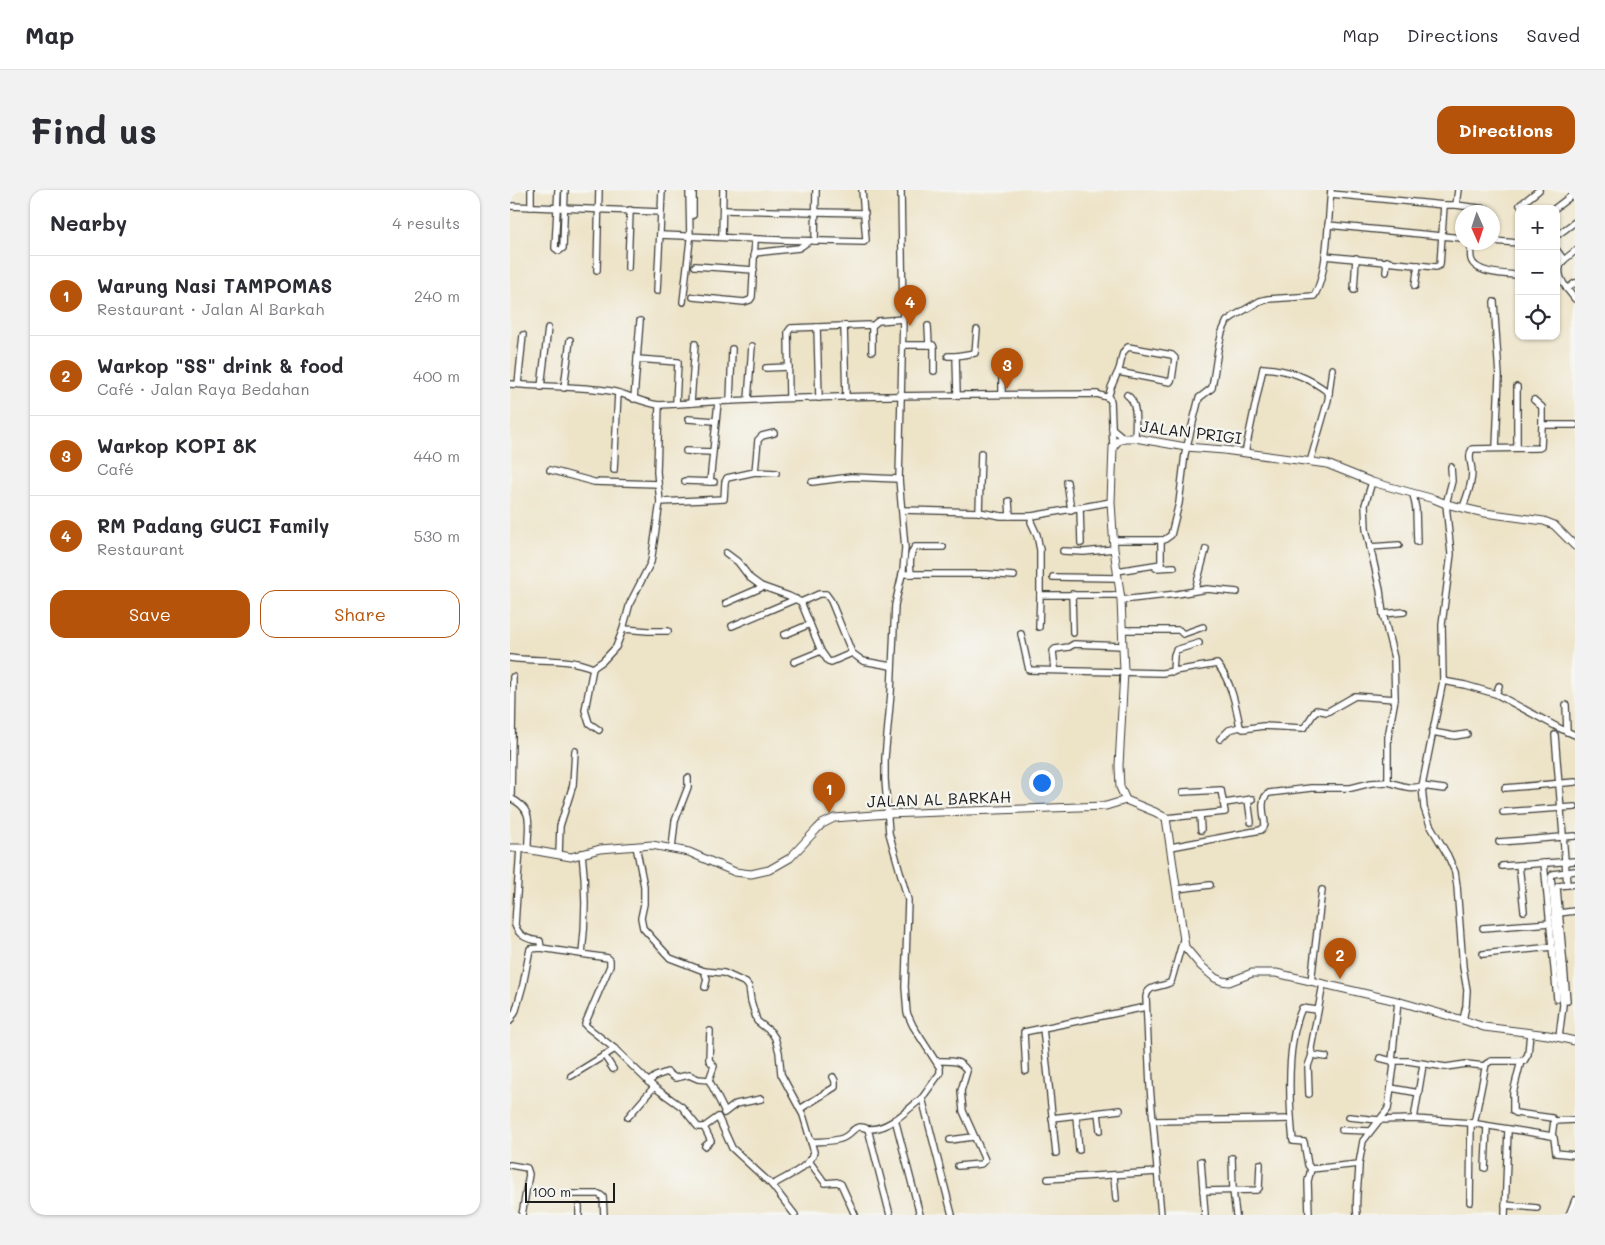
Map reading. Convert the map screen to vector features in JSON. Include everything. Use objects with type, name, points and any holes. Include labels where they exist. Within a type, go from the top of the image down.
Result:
[{"type":"street","points":[[531,190],[531,207]]},
{"type":"street","points":[[558,190],[555,248],[559,251],[563,248],[566,190]]},
{"type":"street","points":[[597,270],[599,190]]},
{"type":"street","points":[[657,291],[662,190]]},
{"type":"street","points":[[689,190],[690,237]]},
{"type":"street","points":[[683,302],[693,190]]},
{"type":"street","points":[[722,237],[723,190]]},
{"type":"street","points":[[812,241],[816,212],[816,190]]},
{"type":"street","points":[[660,235],[755,240],[864,242],[865,213],[862,190]]},
{"type":"street","points":[[811,1142],[840,1139],[862,1126],[868,1129],[882,1127],[922,1098],[940,1073],[937,1061],[913,1026],[907,1013],[908,900],[892,842],[887,814],[885,758],[891,693],[895,605],[902,574],[905,548],[898,479],[903,345],[901,190]]},
{"type":"street","points":[[1456,205],[1458,190]]},
{"type":"street","points":[[1520,205],[1539,190]]},
{"type":"street","points":[[1113,540],[1162,540],[1169,538],[1173,532],[1179,503],[1186,447],[1199,398],[1212,388],[1222,332],[1227,321],[1268,299],[1314,296],[1319,288],[1331,192],[1455,205]]},
{"type":"street","points":[[1559,205],[1575,193]]},
{"type":"street","points":[[1324,256],[1438,266],[1444,205]]},
{"type":"street","points":[[510,206],[661,212]]},
{"type":"street","points":[[628,268],[630,210]]},
{"type":"street","points":[[722,210],[865,213]]},
{"type":"street","points":[[1560,233],[1575,222]]},
{"type":"street","points":[[1328,225],[1455,237]]},
{"type":"street","points":[[693,297],[748,302],[752,298],[755,240]]},
{"type":"street","points":[[754,252],[799,248],[812,241]]},
{"type":"street","points":[[1500,242],[1515,243]]},
{"type":"street","points":[[1471,250],[1471,260],[1483,270],[1515,274]]},
{"type":"street","points":[[1557,250],[1564,260]]},
{"type":"street","points":[[1575,252],[1564,260],[1560,266],[1560,278],[1575,299]]},
{"type":"street","points":[[1354,290],[1356,258]]},
{"type":"street","points":[[1386,272],[1387,261]]},
{"type":"street","points":[[1415,286],[1418,265]]},
{"type":"street","points":[[695,266],[754,270]]},
{"type":"street","points":[[1567,289],[1575,283]]},
{"type":"street","points":[[1494,302],[1499,376],[1496,448]]},
{"type":"street","points":[[789,398],[789,331],[796,327],[872,326],[878,320],[903,319]]},
{"type":"street","points":[[634,399],[640,321]]},
{"type":"street","points":[[844,326],[846,397]]},
{"type":"street","points":[[872,326],[872,351]]},
{"type":"street","points":[[928,326],[929,345]]},
{"type":"street","points":[[817,327],[820,398]]},
{"type":"street","points":[[541,387],[548,328]]},
{"type":"street","points":[[948,356],[975,353],[977,330]]},
{"type":"street","points":[[518,384],[523,335]]},
{"type":"street","points":[[564,388],[570,340]]},
{"type":"street","points":[[691,403],[695,344]]},
{"type":"street","points":[[903,345],[933,345],[934,371]]},
{"type":"street","points":[[748,400],[752,346]]},
{"type":"street","points":[[1108,398],[1111,383],[1118,372],[1123,352],[1128,346],[1172,355],[1175,358],[1170,382],[1118,372]]},
{"type":"street","points":[[730,402],[732,349]]},
{"type":"street","points":[[956,356],[957,394]]},
{"type":"street","points":[[1002,358],[1002,394]]},
{"type":"street","points":[[637,359],[678,362],[676,404]]},
{"type":"street","points":[[766,368],[789,367]]},
{"type":"street","points":[[1245,453],[1263,368],[1310,379],[1329,393]]},
{"type":"street","points":[[1310,462],[1329,393],[1332,369]]},
{"type":"street","points":[[510,384],[618,393],[659,405],[789,398],[957,394],[1097,394],[1108,398],[1111,401],[1112,407],[1113,447],[1110,502],[1123,630],[1124,671],[1119,766],[1120,787],[1126,800],[1166,818],[1224,813],[1226,811],[1222,790],[1183,792]]},
{"type":"street","points":[[1517,387],[1517,448]]},
{"type":"street","points":[[614,470],[618,393]]},
{"type":"street","points":[[1126,395],[1134,406],[1135,438]]},
{"type":"street","points":[[1463,507],[1472,481],[1470,451],[1475,448],[1541,447],[1542,407],[1534,400]]},
{"type":"street","points":[[685,481],[712,482],[712,452],[718,402]]},
{"type":"street","points":[[599,730],[589,723],[585,710],[593,668],[609,656],[616,647],[624,629],[630,603],[651,562],[660,502],[657,472],[659,405]]},
{"type":"street","points":[[688,419],[716,421]]},
{"type":"street","points":[[1542,425],[1575,424]]},
{"type":"street","points":[[1112,428],[1124,438]]},
{"type":"street","points":[[755,472],[758,440],[762,436],[774,433]]},
{"type":"street","name":"JALAN PRIGI","points":[[1113,447],[1124,438],[1135,438],[1186,447],[1245,453],[1336,467],[1372,482],[1446,504],[1493,514],[1544,521],[1554,525],[1575,546]]},
{"type":"street","points":[[686,451],[712,452]]},
{"type":"street","points":[[979,512],[981,453]]},
{"type":"street","points":[[1451,467],[1452,481],[1446,504],[1450,554],[1442,624],[1443,681],[1422,786],[1424,808],[1430,825],[1448,856],[1455,872],[1458,886],[1463,967],[1467,990],[1463,1020]]},
{"type":"street","points":[[550,470],[594,482],[658,484]]},
{"type":"street","points":[[660,502],[724,499],[727,478],[755,472],[776,473]]},
{"type":"street","points":[[812,482],[851,477],[898,479]]},
{"type":"street","points":[[1067,482],[1071,510]]},
{"type":"street","points":[[1372,482],[1365,505],[1366,529],[1394,658],[1395,699],[1388,737],[1388,782]]},
{"type":"street","points":[[1413,494],[1416,509],[1416,542]]},
{"type":"street","points":[[1010,501],[1010,516]]},
{"type":"street","points":[[902,510],[979,512],[1010,516],[1032,516],[1110,502]]},
{"type":"street","points":[[1080,508],[1081,543]]},
{"type":"street","points":[[1032,516],[1031,522],[1037,535],[1040,550],[1039,627]]},
{"type":"street","points":[[1118,574],[1161,564],[1162,540]]},
{"type":"street","points":[[1370,547],[1399,545]]},
{"type":"street","points":[[911,574],[910,558],[915,547],[943,547]]},
{"type":"street","points":[[1195,590],[1206,549]]},
{"type":"street","points":[[1063,551],[1114,550]]},
{"type":"street","points":[[726,553],[742,566],[750,578],[762,587],[799,601],[825,658],[831,662],[852,653]]},
{"type":"street","points":[[1053,577],[1118,574],[1174,566]]},
{"type":"street","points":[[902,574],[1014,576]]},
{"type":"street","points":[[726,603],[762,587]]},
{"type":"street","points":[[1040,595],[1072,594],[1121,597],[1176,594],[1195,590],[1224,589],[1237,592]]},
{"type":"street","points":[[732,626],[823,593],[831,601],[852,653],[863,662],[892,666]]},
{"type":"street","points":[[1072,594],[1073,633]]},
{"type":"street","points":[[1383,614],[1404,612]]},
{"type":"street","points":[[784,635],[810,624]]},
{"type":"street","points":[[1123,630],[1178,630],[1183,634],[1202,626]]},
{"type":"street","points":[[624,629],[668,631]]},
{"type":"street","points":[[1021,634],[1029,670],[1055,669],[1162,673],[1214,663],[1218,665],[1229,686],[1237,710],[1240,727]]},
{"type":"street","points":[[1173,672],[1176,650],[1199,643]]},
{"type":"street","points":[[1055,669],[1055,649],[1069,647],[1074,644],[1122,646]]},
{"type":"street","points":[[794,662],[821,650]]},
{"type":"street","points":[[510,658],[557,660],[593,668]]},
{"type":"street","points":[[513,677],[511,798],[526,810],[529,817],[528,849]]},
{"type":"street","points":[[1443,681],[1496,694],[1575,735]]},
{"type":"street","points":[[1496,694],[1499,686]]},
{"type":"street","points":[[1220,739],[1227,731],[1240,727],[1242,729],[1274,726],[1302,728],[1305,727],[1316,710],[1327,712],[1355,696],[1395,699]]},
{"type":"street","points":[[1566,705],[1567,732]]},
{"type":"street","points":[[1432,732],[1455,736],[1467,734]]},
{"type":"street","points":[[1555,735],[1567,885]]},
{"type":"street","points":[[559,855],[560,826],[573,785],[575,751]]},
{"type":"street","points":[[672,848],[675,821],[688,787],[688,778]]},
{"type":"street","points":[[1171,847],[1261,830],[1265,824],[1263,800],[1264,796],[1268,793],[1311,788],[1351,788],[1371,782],[1388,782],[1409,788],[1422,786],[1444,789]]},
{"type":"street","points":[[1505,788],[1575,782]]},
{"type":"street","points":[[1225,803],[1250,799],[1251,822]]},
{"type":"street","name":"JALAN AL BARKAH","points":[[510,848],[576,856],[600,849],[648,845],[688,852],[742,874],[761,873],[790,858],[817,829],[828,821],[844,817],[1106,806],[1126,800]]},
{"type":"street","points":[[1503,812],[1575,807]]},
{"type":"street","points":[[1200,815],[1201,830]]},
{"type":"street","points":[[1166,818],[1183,940],[1188,952],[1216,978],[1229,982],[1252,973],[1276,973],[1398,1001],[1484,1028],[1559,1037],[1575,1041]]},
{"type":"street","points":[[1499,842],[1575,836]]},
{"type":"street","points":[[636,846],[644,886],[644,904],[641,918],[643,928],[670,958],[704,971],[724,972],[742,980],[749,988],[750,1001],[757,1021],[775,1038],[779,1052],[781,1074],[800,1109],[814,1157],[790,1175],[772,1185]]},
{"type":"street","points":[[520,848],[515,925],[524,937],[540,941],[542,948]]},
{"type":"street","points":[[582,853],[586,883],[582,954]]},
{"type":"street","points":[[1502,866],[1575,861]]},
{"type":"street","points":[[1544,863],[1557,999]]},
{"type":"street","points":[[1519,865],[1524,911]]},
{"type":"street","points":[[1559,1037],[1563,1005],[1551,878],[1553,874],[1575,871]]},
{"type":"street","points":[[1567,1001],[1557,888],[1558,886],[1575,884]]},
{"type":"street","points":[[1176,889],[1210,885]]},
{"type":"street","points":[[1311,982],[1322,890]]},
{"type":"street","points":[[1559,913],[1575,911]]},
{"type":"street","points":[[1483,928],[1550,923]]},
{"type":"street","points":[[1161,1215],[1153,1121],[1146,1007],[1147,991],[1171,982],[1183,940]]},
{"type":"street","points":[[1483,954],[1552,947]]},
{"type":"street","points":[[510,1020],[516,1010],[530,949],[542,948],[608,958],[610,966],[606,979],[585,1024],[586,1026],[615,1049],[648,1082],[682,1107],[698,1127],[704,1127],[736,1104],[761,1099]]},
{"type":"street","points":[[704,971],[707,979],[705,987]]},
{"type":"street","points":[[1309,1094],[1308,1066],[1312,1056],[1311,1048],[1323,984]]},
{"type":"street","points":[[1357,1215],[1355,1201],[1359,1186],[1361,1145],[1388,1109],[1394,1065],[1392,1061],[1398,1001]]},
{"type":"street","points":[[1026,1071],[1024,1032],[1146,1007]]},
{"type":"street","points":[[1309,1215],[1308,1181],[1311,1169],[1308,1166],[1304,1142],[1293,1140],[1291,1119],[1291,1046],[1302,1008],[1317,1010]]},
{"type":"street","points":[[1043,1028],[1056,1152]]},
{"type":"street","points":[[710,1031],[709,1060],[714,1066],[709,1080],[725,1112]]},
{"type":"street","points":[[1470,1202],[1473,1124],[1485,1066],[1491,1061],[1521,1061],[1528,1057],[1530,1033]]},
{"type":"street","points":[[571,1076],[615,1049]]},
{"type":"street","points":[[604,1055],[613,1069]]},
{"type":"street","points":[[1312,1056],[1326,1057]]},
{"type":"street","points":[[1380,1058],[1423,1065],[1440,1065],[1450,1068],[1466,1064],[1485,1066]]},
{"type":"street","points":[[937,1061],[956,1061],[962,1064],[967,1071],[961,1091],[963,1111],[973,1137],[985,1160],[981,1164],[958,1166]]},
{"type":"street","points":[[1521,1061],[1513,1093],[1514,1111],[1516,1113],[1552,1118],[1554,1121],[1575,1120]]},
{"type":"street","points":[[1414,1119],[1423,1065]]},
{"type":"street","points":[[648,1082],[656,1076],[667,1072],[675,1078],[689,1076],[698,1080],[709,1080]]},
{"type":"street","points":[[800,1109],[834,1087],[835,1081],[833,1077]]},
{"type":"street","points":[[628,1117],[654,1087]]},
{"type":"street","points":[[1391,1088],[1418,1093]]},
{"type":"street","points":[[922,1098],[952,1215]]},
{"type":"street","points":[[1052,1118],[1120,1110]]},
{"type":"street","points":[[1098,1113],[1100,1130]]},
{"type":"street","points":[[1076,1116],[1080,1150]]},
{"type":"street","points":[[718,1117],[732,1148],[772,1185],[795,1215]]},
{"type":"street","points":[[1349,1117],[1379,1120],[1414,1119],[1473,1124],[1552,1136]]},
{"type":"street","points":[[895,1119],[920,1215]]},
{"type":"street","points":[[1153,1121],[1291,1119]]},
{"type":"street","points":[[1554,1121],[1552,1136],[1555,1139],[1556,1153],[1575,1155]]},
{"type":"street","points":[[1485,1168],[1487,1126]]},
{"type":"street","points":[[704,1127],[711,1141],[705,1146]]},
{"type":"street","points":[[868,1129],[890,1215]]},
{"type":"street","points":[[1505,1215],[1508,1129]]},
{"type":"street","points":[[1342,1130],[1370,1131]]},
{"type":"street","points":[[950,1140],[973,1137]]},
{"type":"street","points":[[1232,1158],[1236,1215]]},
{"type":"street","points":[[809,1161],[825,1183],[837,1182],[841,1184],[855,1215]]},
{"type":"street","points":[[1201,1161],[1205,1215]]},
{"type":"street","points":[[1203,1191],[1257,1190],[1259,1188],[1260,1164]]},
{"type":"street","points":[[1311,1169],[1359,1164]]},
{"type":"street","points":[[510,1166],[527,1168],[529,1174],[522,1215]]},
{"type":"street","points":[[1048,1179],[1157,1172]]},
{"type":"street","points":[[1114,1176],[1116,1199]]},
{"type":"street","points":[[569,1194],[599,1194],[602,1197],[604,1215]]},
{"type":"street","points":[[1569,1215],[1575,1200]]},
{"type":"street","points":[[1505,1205],[1537,1208]]},
{"type":"street","points":[[578,1207],[579,1215]]},
{"type":"place","name":"RM Padang GUCI Family","points":[[910,326]]},
{"type":"place","name":"Warkop KOPI 8K","points":[[1007,389]]},
{"type":"place","name":"Warung Nasi TAMPOMAS","points":[[829,813]]},
{"type":"place","name":"Warkop \"SS\" drink & food","points":[[1340,979]]}]
